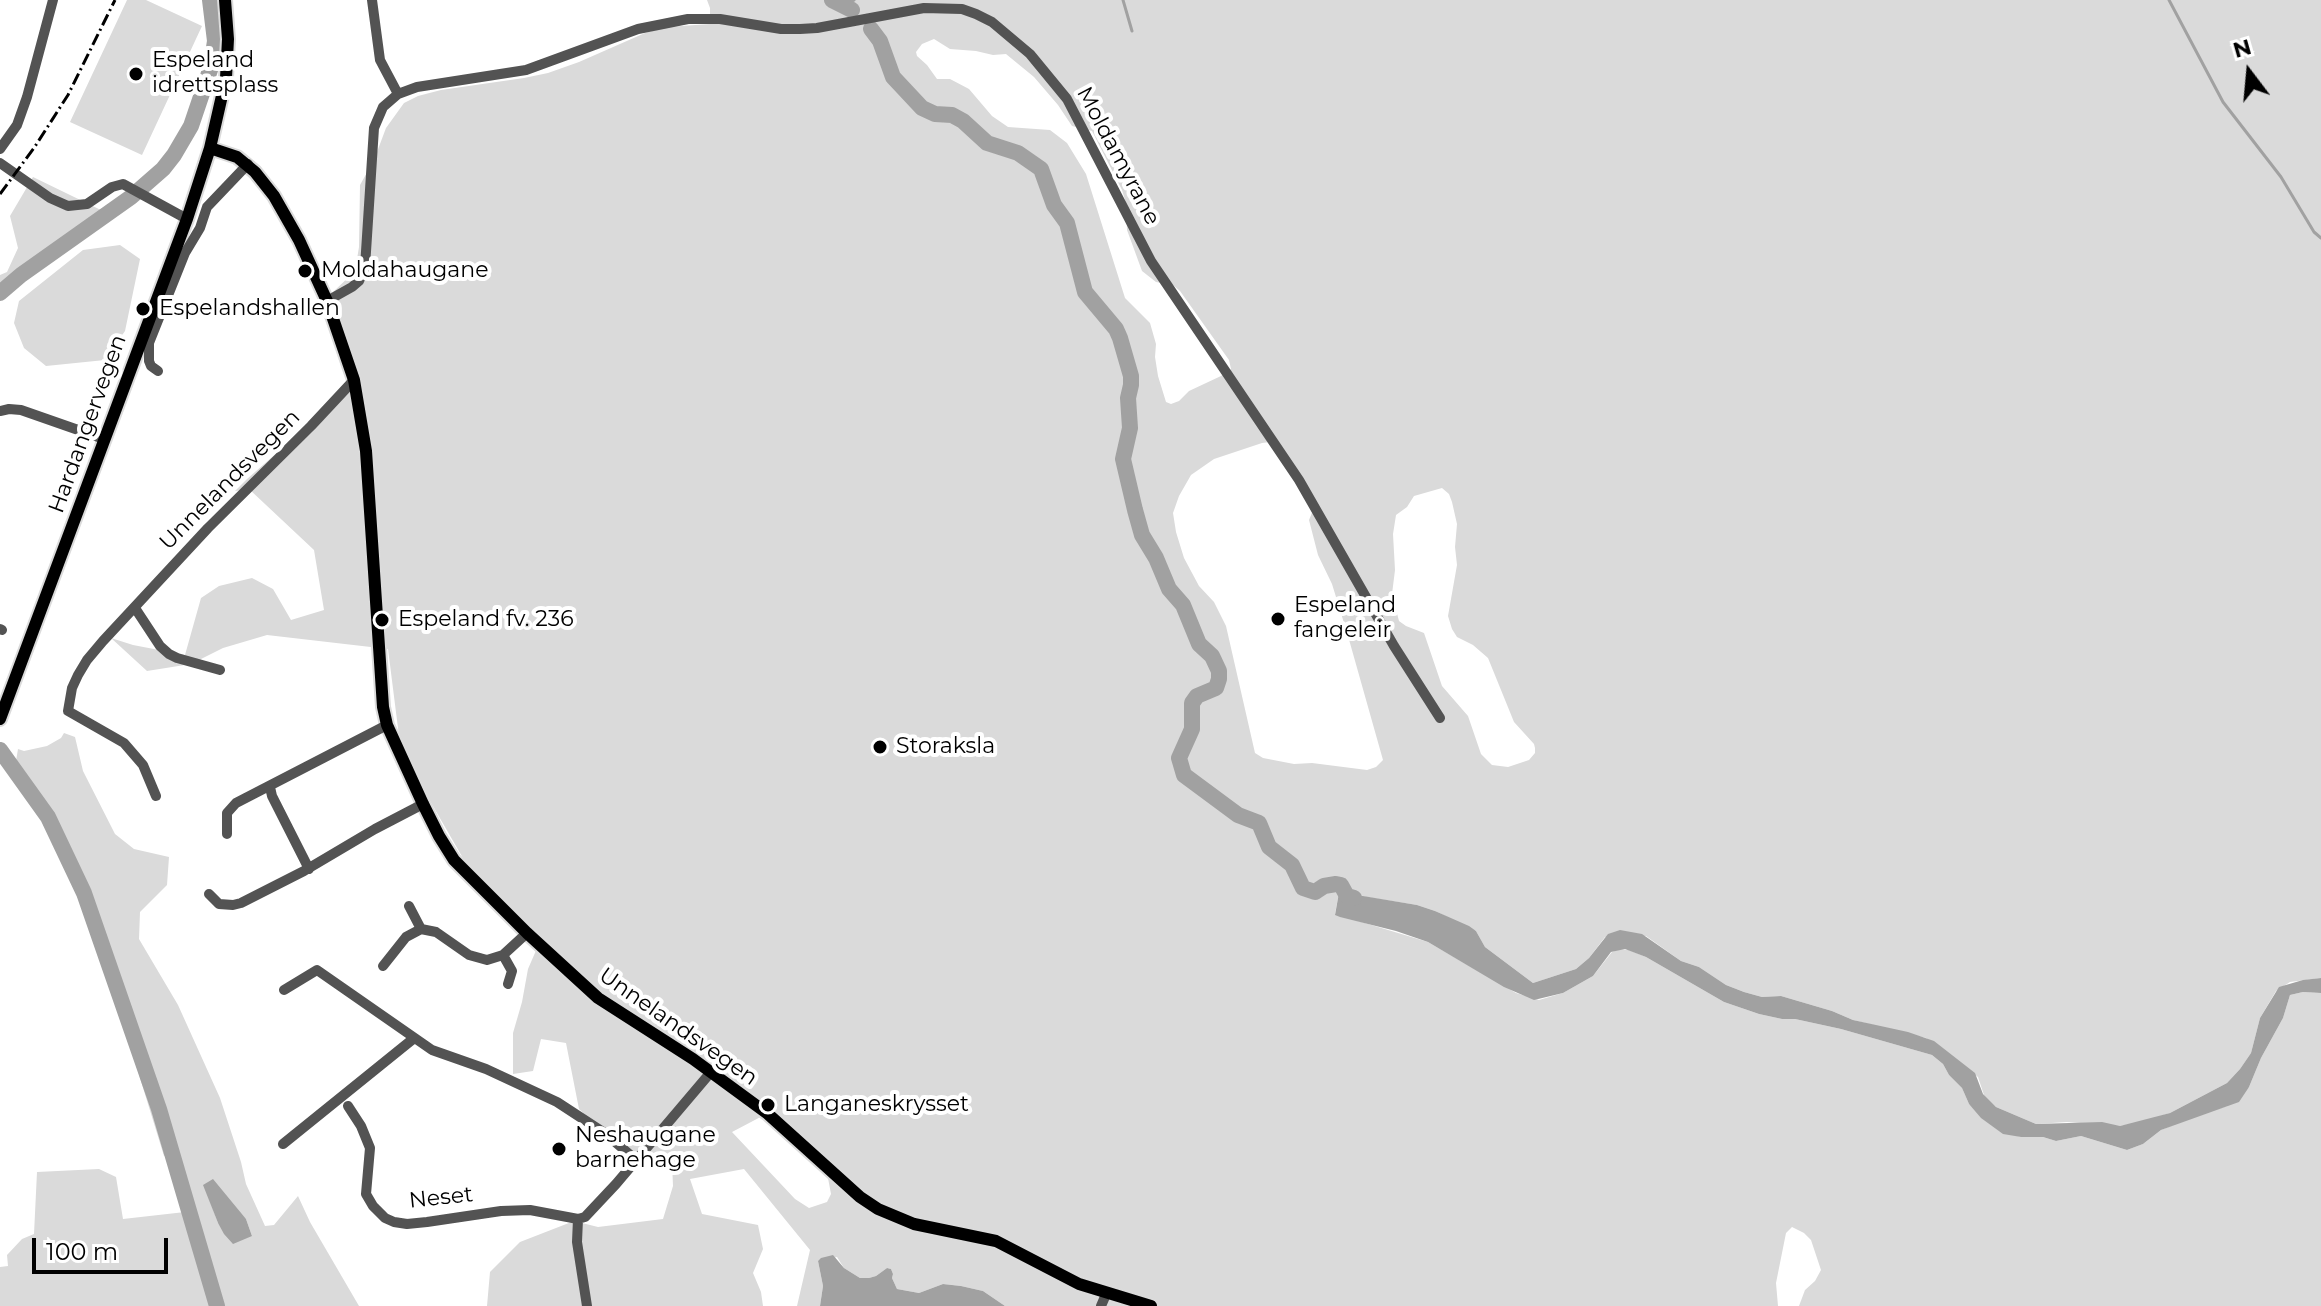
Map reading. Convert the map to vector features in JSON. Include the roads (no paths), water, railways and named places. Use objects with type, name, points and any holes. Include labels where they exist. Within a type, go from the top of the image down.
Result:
[{"type":"main road","name":"Hardangervegen","points":[[0,719],[187,219],[210,148],[226,78],[228,39],[225,0]]},
{"type":"main road","name":"Unnelandsvegen","points":[[210,148],[248,164],[274,196],[299,240],[327,301],[354,380],[366,451],[380,689],[387,725],[423,804],[454,860],[598,998],[711,1072],[768,1114],[860,1197],[878,1209],[914,1224],[996,1241],[1079,1284],[1151,1306]]},
{"type":"street","points":[[0,149],[17,125],[22,111],[53,0]]},
{"type":"street","points":[[327,301],[359,281],[365,267],[374,128],[383,107],[398,94],[380,60],[372,0]]},
{"type":"street","name":"Moldamyrane","points":[[398,94],[417,87],[526,70],[638,29],[688,19],[720,19],[800,29],[963,4],[1018,43],[1067,99],[1151,261],[1299,480],[1394,646],[1440,718]]},
{"type":"street","points":[[0,163],[50,198],[68,206],[87,204],[118,184],[128,185],[187,219]]},
{"type":"street","points":[[158,371],[149,361],[149,343],[185,253],[200,228],[207,207],[248,164]]},
{"type":"street","name":"Unnelandsvegen","points":[[156,796],[143,765],[124,743],[68,711],[72,688],[84,665],[208,528],[354,380]]},
{"type":"street","points":[[0,411],[21,410],[104,439]]},
{"type":"street","points":[[135,608],[160,646],[169,654],[220,670]]},
{"type":"street","points":[[227,834],[226,820],[231,808],[387,725]]},
{"type":"street","points":[[270,787],[309,869]]},
{"type":"street","points":[[209,894],[219,904],[233,905],[261,894],[423,804]]},
{"type":"street","points":[[409,906],[421,929]]},
{"type":"street","points":[[383,966],[406,937],[421,929],[438,933],[476,958],[493,959],[503,955],[527,933]]},
{"type":"street","points":[[503,955],[512,971],[508,984]]},
{"type":"street","points":[[284,990],[317,970],[413,1039],[432,1050],[486,1069],[557,1102],[606,1134],[636,1160]]},
{"type":"street","points":[[283,1144],[413,1039]]},
{"type":"street","points":[[587,1306],[577,1242],[578,1219],[585,1217],[597,1205],[711,1072]]},
{"type":"street","name":"Neset","points":[[348,1106],[370,1148],[366,1194],[385,1218],[407,1224],[530,1210],[578,1219]]},
{"type":"street","points":[[1101,1306],[1107,1292]]},
{"type":"waterway","points":[[0,293],[131,197],[174,155],[191,126],[211,67],[215,41],[210,0]]},
{"type":"waterway","points":[[832,0],[852,10]]},
{"type":"waterway","points":[[841,5],[854,0]]},
{"type":"waterway","points":[[1123,0],[1132,31]]},
{"type":"waterway","points":[[2169,0],[2223,102],[2281,177],[2314,232],[2321,238]]},
{"type":"waterway","points":[[871,29],[880,41],[893,77],[922,108],[935,114],[952,115],[987,143],[1018,153],[1041,169],[1054,205],[1067,223],[1085,292],[1120,338],[1131,376],[1128,398],[1130,428],[1123,459],[1142,535],[1169,589],[1183,605],[1199,644],[1212,656],[1219,671],[1216,688],[1197,696],[1192,703],[1192,729],[1179,758],[1184,775],[1238,815],[1259,823],[1269,847],[1292,865],[1303,888],[1315,892],[1324,886],[1336,884],[1341,885],[1347,896],[1354,898]]},
{"type":"waterway","points":[[0,750],[48,817],[84,893],[159,1109],[217,1306]]},
{"type":"railway","points":[[0,194],[68,95],[115,0]]},
{"type":"place","name":"Espeland idrettsplass","points":[[136,74]]},
{"type":"place","name":"Moldahaugane","points":[[305,271]]},
{"type":"place","name":"Espelandshallen","points":[[143,309]]},
{"type":"place","name":"Espeland fangeleir","points":[[1278,619]]},
{"type":"place","name":"Espeland fv. 236","points":[[382,620]]},
{"type":"place","name":"Storaksla","points":[[880,747]]},
{"type":"place","name":"Langaneskrysset","points":[[768,1105]]},
{"type":"place","name":"Neshaugane barnehage","points":[[559,1149]]}]
